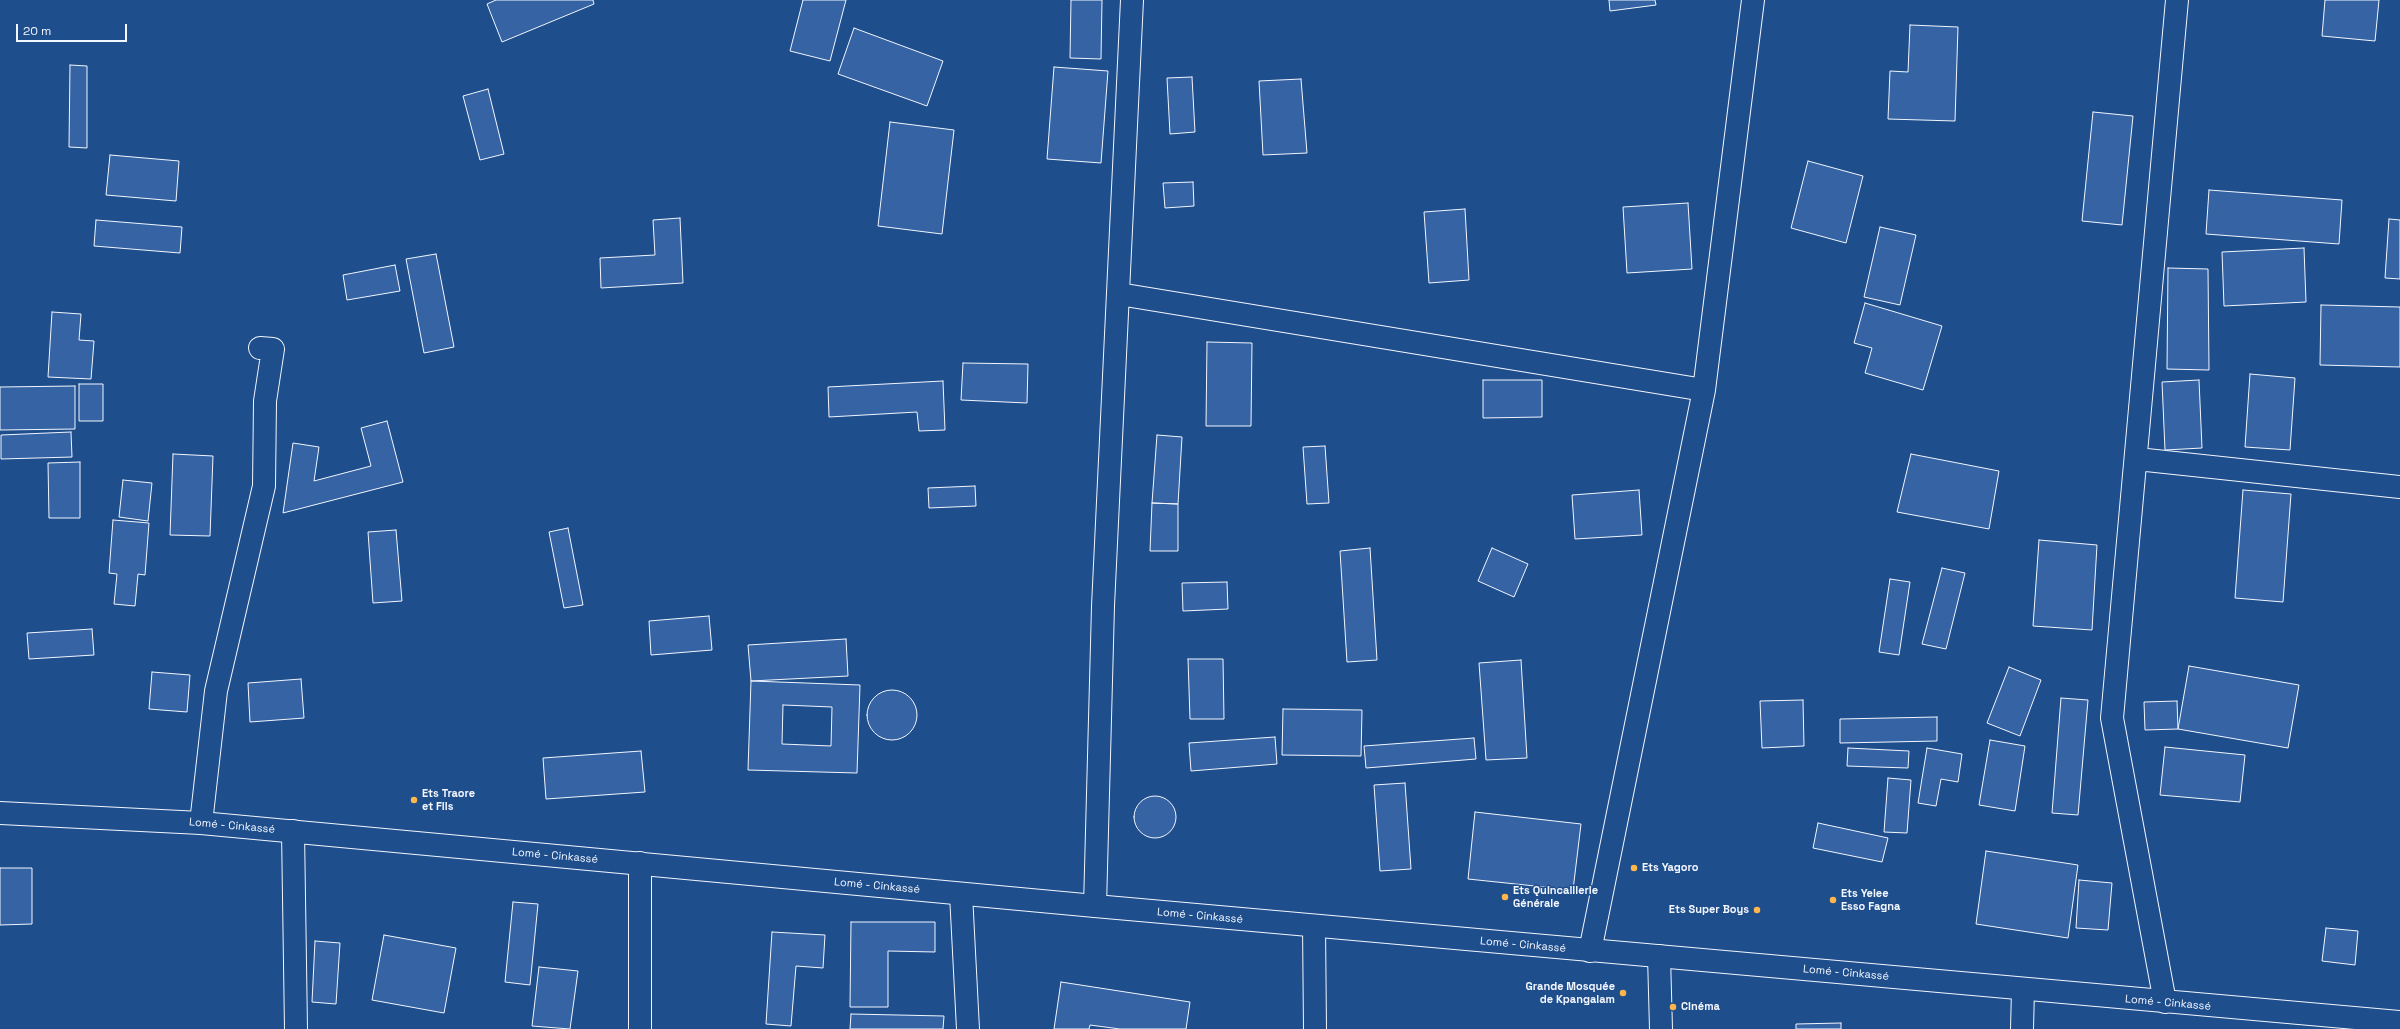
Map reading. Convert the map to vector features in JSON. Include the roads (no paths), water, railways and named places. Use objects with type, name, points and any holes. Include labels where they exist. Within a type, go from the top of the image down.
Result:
[{"type":"main road","points":[[1094,906],[1102,606],[1119,294],[1120,231],[1132,0]]},
{"type":"main road","points":[[1590,951],[1704,390],[1753,0]]},
{"type":"main road","points":[[2165,1002],[2112,718],[2137,459],[2177,0]]},
{"type":"main road","points":[[1119,294],[1704,390]]},
{"type":"main road","points":[[201,823],[216,692],[264,486],[265,401],[273,349],[260,348]]},
{"type":"main road","points":[[2137,459],[2400,487]]},
{"type":"main road","name":"Lomé - Cinkassé","points":[[0,813],[201,823],[293,831],[961,894],[2165,1002],[2354,1024],[2400,1022]]},
{"type":"main road","points":[[293,831],[296,1029]]},
{"type":"main road","points":[[640,863],[640,1029]]},
{"type":"main road","points":[[961,894],[968,1029]]},
{"type":"main road","points":[[1314,926],[1315,1029]]},
{"type":"main road","points":[[1659,956],[1661,1029]]},
{"type":"main road","points":[[2022,1029],[2023,990]]},
{"type":"place","name":"Ets Traore et Fils","points":[[414,800]]},
{"type":"place","name":"Ets Yagoro","points":[[1634,868]]},
{"type":"place","name":"Ets Quincaillerie Générale","points":[[1505,897]]},
{"type":"place","name":"Ets Yelee Esso Fagna","points":[[1833,900]]},
{"type":"place","name":"Ets Super Boys","points":[[1757,910]]},
{"type":"place","name":"Grande Mosquée de Kpangalam","points":[[1623,993]]},
{"type":"place","name":"Cinéma","points":[[1673,1007]]}]
